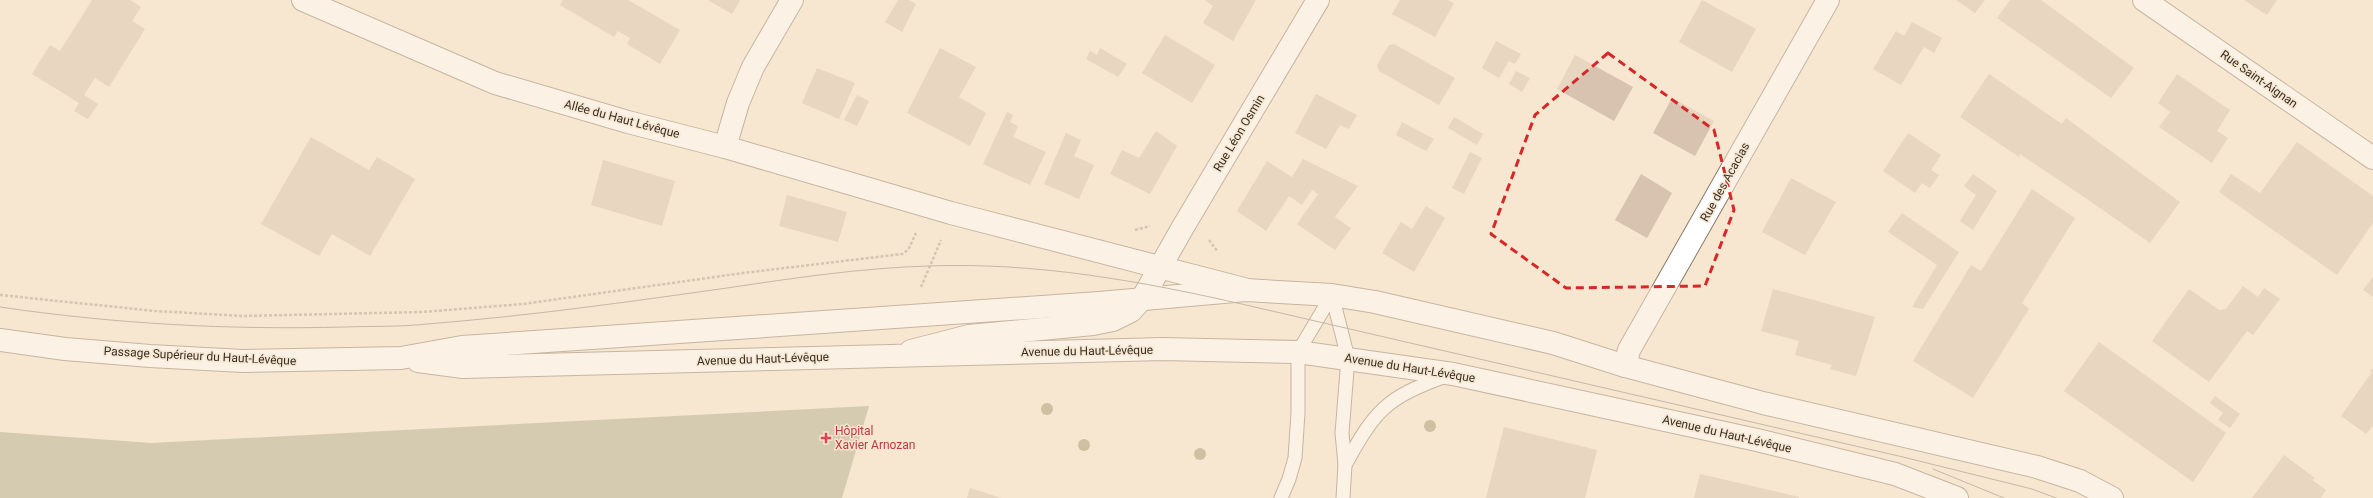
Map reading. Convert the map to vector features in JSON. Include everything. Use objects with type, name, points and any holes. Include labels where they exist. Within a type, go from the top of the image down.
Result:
[{"type":"main road","name":"Allée du Haut Lévêque","points":[[303,0],[495,83],[628,122],[725,147],[925,206],[1161,268]]},
{"type":"main road","points":[[725,147],[738,103],[753,67],[792,0]]},
{"type":"main road","name":"Rue Léon Osmin","points":[[896,355],[969,336],[1093,324],[1113,320],[1131,311],[1142,299],[1161,268],[1318,0]]},
{"type":"main road","name":"Rue des Acacias","points":[[1625,366],[1629,350],[1828,0]]},
{"type":"main road","name":"Rue Saint-Aignan","points":[[2144,0],[2373,158]]},
{"type":"main road","points":[[1161,268],[1246,290]]},
{"type":"main road","points":[[401,358],[462,347],[1142,299],[1246,290],[1332,295],[1375,302],[1553,343],[1625,366],[1763,403],[2037,467],[2080,481],[2112,498]]},
{"type":"main road","name":"Passage Supérieur du Haut-Lévêque","points":[[0,340],[127,354],[228,360],[401,358]]},
{"type":"main road","name":"Avenue du Haut-Lévêque","points":[[401,358],[463,367],[1164,349],[1298,352],[1453,374],[1765,442],[1895,474],[1957,498]]},
{"type":"lane","points":[[1281,498],[1289,479],[1294,458],[1298,413],[1298,352],[1332,295]]},
{"type":"lane","points":[[1332,295],[1348,358],[1342,433],[1345,465],[1343,498]]},
{"type":"lane","points":[[1345,465],[1365,430],[1379,412],[1393,400],[1414,388],[1453,374]]},
{"type":"path","points":[[0,295],[155,311],[243,316],[422,312],[523,304],[743,273],[902,254],[908,250],[920,225],[925,206]]},
{"type":"highlighted area","points":[[1608,53],[1714,130],[1734,210],[1705,286],[1566,288],[1491,234],[1535,115]]},
{"type":"green space","points":[[869,406],[842,498],[0,498],[0,432],[151,443]]},
{"type":"building","points":[[92,0],[130,0],[141,7],[132,21],[145,29],[109,87],[95,78],[84,95],[98,104],[88,119],[74,111],[79,103],[32,74],[50,45],[60,51]]},
{"type":"building","points":[[563,0],[628,0],[680,30],[660,64],[627,44],[630,38],[618,31],[614,37],[560,5]]},
{"type":"building","points":[[708,0],[739,0],[740,1],[732,14]]},
{"type":"building","points":[[898,0],[909,0],[916,4],[902,32],[885,22]]},
{"type":"building","points":[[1205,0],[1256,0],[1233,41],[1203,23],[1213,6]]},
{"type":"building","points":[[1400,0],[1448,0],[1454,3],[1435,37],[1392,14]]},
{"type":"building","points":[[1702,0],[1756,29],[1732,72],[1679,42]]},
{"type":"building","points":[[1956,0],[1985,0],[1975,13]]},
{"type":"building","points":[[2010,0],[2041,0],[2134,68],[2111,98],[1997,18]]},
{"type":"building","points":[[2244,0],[2277,0],[2267,15]]},
{"type":"building","points":[[1912,22],[1942,38],[1934,53],[1924,47],[1901,85],[1873,69],[1896,31],[1904,36]]},
{"type":"building","points":[[1165,35],[1215,65],[1192,103],[1142,73]]},
{"type":"building","points":[[1496,41],[1521,54],[1515,64],[1509,61],[1499,78],[1482,68]]},
{"type":"building","points":[[1394,44],[1455,78],[1439,105],[1379,71],[1377,65],[1389,45]]},
{"type":"building","points":[[940,48],[976,67],[959,97],[986,113],[970,146],[907,113]]},
{"type":"building","points":[[1100,48],[1127,64],[1118,77],[1086,59],[1090,51],[1097,55]]},
{"type":"building","points":[[1575,55],[1633,87],[1614,121],[1557,89]]},
{"type":"building","points":[[817,68],[855,83],[839,119],[802,103]]},
{"type":"building","points":[[1516,71],[1530,78],[1522,92],[1509,84]]},
{"type":"building","points":[[1989,74],[2062,124],[2066,118],[2180,202],[2150,243],[2020,154],[2019,157],[1960,117]]},
{"type":"building","points":[[2177,74],[2230,110],[2217,131],[2228,138],[2212,163],[2159,127],[2170,112],[2158,103]]},
{"type":"building","points":[[1316,94],[1357,115],[1349,129],[1340,125],[1326,149],[1295,133]]},
{"type":"building","points":[[857,95],[869,101],[857,126],[844,120]]},
{"type":"building","points":[[1672,98],[1714,121],[1695,156],[1653,133]]},
{"type":"building","points":[[1007,112],[1013,115],[1010,122],[1018,126],[1013,137],[1046,152],[1030,185],[983,164]]},
{"type":"building","points":[[1454,117],[1483,134],[1477,145],[1448,128]]},
{"type":"building","points":[[1402,122],[1434,139],[1426,151],[1396,135]]},
{"type":"building","points":[[1156,131],[1177,146],[1150,194],[1110,174],[1122,150],[1139,158]]},
{"type":"building","points":[[1066,133],[1081,140],[1074,156],[1094,165],[1079,199],[1044,184]]},
{"type":"building","points":[[1908,133],[1941,155],[1931,170],[1939,175],[1930,188],[1922,183],[1915,193],[1883,171]]},
{"type":"building","points":[[311,137],[369,170],[377,157],[415,179],[370,256],[332,234],[319,256],[261,224]]},
{"type":"building","points":[[2297,142],[2373,196],[2373,223],[2337,275],[2219,192],[2231,174],[2260,193]]},
{"type":"building","points":[[1470,152],[1482,158],[1464,194],[1452,188]]},
{"type":"building","points":[[1303,159],[1358,186],[1335,217],[1351,228],[1335,250],[1297,224],[1318,194],[1312,190],[1302,205],[1289,196],[1266,231],[1237,211],[1267,161],[1292,177]]},
{"type":"building","points":[[603,160],[675,181],[662,226],[591,205]]},
{"type":"building","points":[[1641,174],[1672,193],[1647,238],[1615,220]]},
{"type":"building","points":[[1973,174],[1997,191],[1973,230],[1960,221],[1976,195],[1964,186]]},
{"type":"building","points":[[1791,178],[1836,202],[1805,255],[1762,232]]},
{"type":"building","points":[[2032,189],[2075,218],[2022,303],[2029,309],[1973,398],[1913,361],[1971,265],[1981,271]]},
{"type":"building","points":[[787,195],[847,212],[838,242],[779,226]]},
{"type":"building","points":[[1426,206],[1445,218],[1414,272],[1382,253],[1401,222],[1412,229]]},
{"type":"building","points":[[1902,213],[1959,252],[1923,309],[1912,307],[1937,265],[1888,232]]},
{"type":"building","points":[[2373,277],[2373,297],[2363,290]]},
{"type":"building","points":[[2243,286],[2258,297],[2264,288],[2280,299],[2253,335],[2247,331],[2209,382],[2152,341],[2189,289],[2219,310],[2226,309]]},
{"type":"building","points":[[1773,289],[1875,317],[1856,376],[1830,369],[1832,365],[1795,355],[1799,341],[1761,331]]},
{"type":"building","points":[[2099,342],[2226,433],[2193,482],[2064,391]]},
{"type":"building","points":[[2373,368],[2373,426],[2366,434],[2341,416],[2372,372],[2370,371]]},
{"type":"building","points":[[2215,396],[2240,414],[2230,428],[2218,420],[2223,413],[2210,403]]},
{"type":"building","points":[[1504,427],[1597,450],[1585,498],[1486,498]]},
{"type":"building","points":[[2284,455],[2315,478],[2312,480],[2326,490],[2321,498],[2252,498]]},
{"type":"building","points":[[1700,474],[1799,497],[1799,498],[1694,498]]},
{"type":"building","points":[[970,488],[1001,498],[967,498]]},
{"type":"tram line","points":[[0,307],[129,322],[259,328],[397,326],[540,313],[853,271],[928,266],[1008,267],[1048,270],[1128,281],[1207,296],[1903,457],[2032,489],[2056,498]]},
{"type":"tram line","points":[[1933,469],[2004,498]]},
{"type":"place","name":"Hôpital Xavier Arnozan","points":[[826,438]]}]
